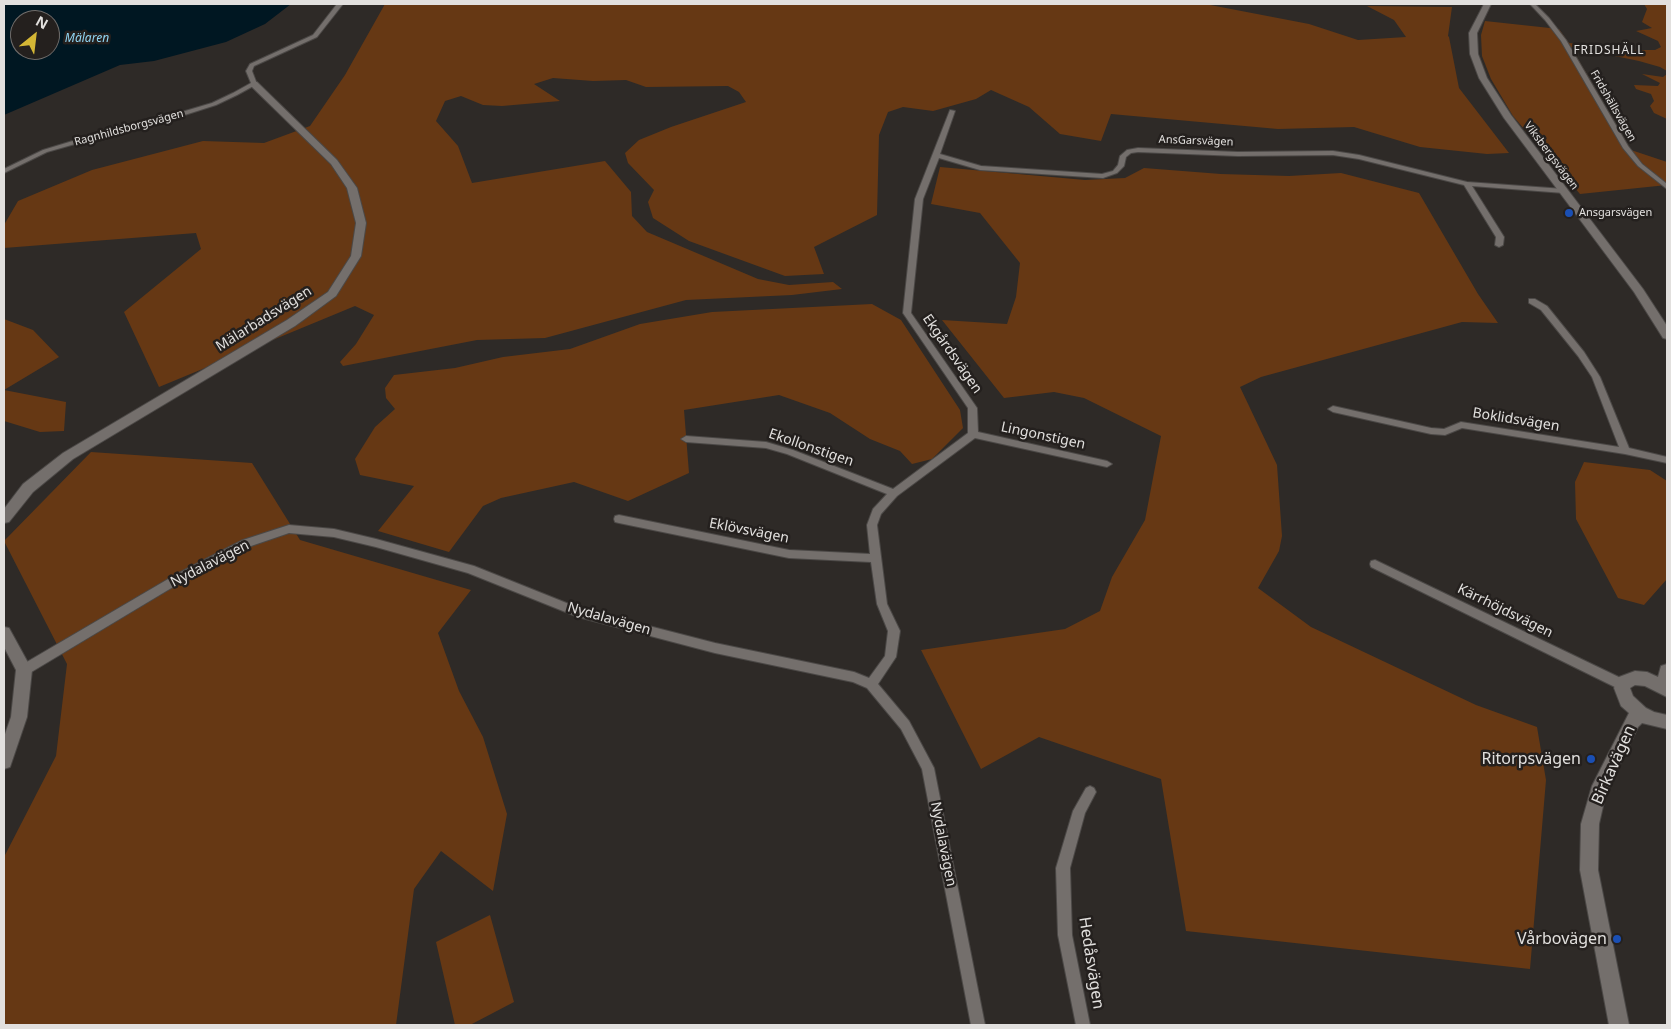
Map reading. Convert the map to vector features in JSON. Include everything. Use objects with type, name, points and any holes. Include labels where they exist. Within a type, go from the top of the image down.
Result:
[{"type":"street","points":[[254,84],[249,71],[252,65],[315,36],[340,4]]},
{"type":"street","name":"Viksbergsvägen","points":[[1488,4],[1474,33],[1474,54],[1483,78],[1507,116],[1639,291],[1667,335]]},
{"type":"street","name":"Fridshällsvägen","points":[[1532,4],[1547,18],[1568,48],[1624,147],[1640,165],[1667,187]]},
{"type":"street","name":"Ragnhildsborgsvägen","points":[[4,171],[45,151],[101,134],[167,119],[214,104],[254,84]]},
{"type":"street","name":"Mälarbadsvägen","points":[[4,518],[28,488],[68,456],[291,322],[332,294],[356,256],[360,223],[352,188],[334,162],[254,84]]},
{"type":"street","name":"Ekgårdsvägen","points":[[952,111],[919,199],[907,313],[972,408],[973,434]]},
{"type":"street","name":"AnsGarsvägen","points":[[936,155],[980,168],[1102,176],[1114,172],[1121,166],[1123,156],[1129,151],[1138,150],[1238,154],[1333,153],[1359,157],[1467,184],[1564,191]]},
{"type":"street","points":[[1467,184],[1500,237],[1499,245]]},
{"type":"street","points":[[1532,301],[1544,308],[1581,354],[1596,377],[1625,451]]},
{"type":"street","name":"Boklidsvägen","points":[[1333,408],[1431,430],[1445,432],[1461,425],[1625,451],[1667,460]]},
{"type":"street","points":[[871,684],[890,657],[894,632],[882,604],[872,525],[877,512],[894,493],[973,434]]},
{"type":"street","name":"Lingonstigen","points":[[973,434],[1107,464]]},
{"type":"street","name":"Ekollonstigen","points":[[686,439],[766,445],[790,452],[894,493]]},
{"type":"street","name":"Eklövsvägen","points":[[619,519],[789,554],[876,558]]},
{"type":"street","name":"Nydalavägen","points":[[24,670],[179,578],[247,543],[290,529],[334,533],[376,543],[470,569],[578,612],[714,648],[854,677],[871,684],[905,725],[928,768],[978,1025]]},
{"type":"street","name":"Kärrhöjdsvägen","points":[[1375,564],[1623,685]]},
{"type":"street","points":[[4,633],[24,670],[19,717],[4,761]]},
{"type":"street","points":[[1666,682],[1635,678],[1628,680],[1623,685],[1623,692],[1627,701],[1640,713],[1651,719],[1667,722]]},
{"type":"street","name":"Birkavägen","points":[[1621,1024],[1597,919],[1589,870],[1590,824],[1598,792],[1632,722],[1640,713]]},
{"type":"street","name":"Hedåsvägen","points":[[1083,1025],[1065,935],[1063,868],[1079,810],[1090,792]]},
{"type":"shaded area","points":[[385,4],[1205,4],[1309,24],[1358,40],[1406,37],[1394,20],[1367,6],[1452,7],[1448,36],[1459,88],[1509,153],[1487,154],[1420,147],[1354,127],[1278,129],[1111,114],[1101,141],[1060,134],[1029,107],[991,90],[976,99],[933,111],[903,107],[888,112],[879,135],[877,215],[814,247],[824,274],[785,276],[689,241],[653,218],[648,202],[654,190],[628,163],[625,153],[639,140],[671,127],[746,102],[739,92],[728,86],[646,87],[626,80],[593,81],[553,78],[534,84],[560,101],[502,106],[483,105],[461,96],[445,101],[436,121],[458,146],[472,183],[605,161],[631,192],[632,216],[647,232],[758,279],[789,285],[833,282],[842,289],[792,295],[686,300],[545,338],[477,340],[343,366],[340,362],[356,344],[374,315],[355,306],[159,387],[124,312],[201,249],[196,233],[4,248],[4,225],[18,201],[92,170],[203,141],[264,143],[310,126],[345,75]]},
{"type":"shaded area","points":[[1644,4],[1667,4],[1667,71],[1639,61],[1571,47],[1631,150],[1667,162],[1667,185],[1580,194],[1513,116],[1491,79],[1482,56],[1481,35],[1485,21],[1559,29],[1569,43],[1636,50],[1655,50],[1661,47],[1658,41],[1636,31],[1652,28],[1642,22],[1647,9]]},
{"type":"shaded area","points":[[1642,74],[1663,77],[1667,74],[1667,119],[1654,113],[1650,106],[1654,101],[1651,94],[1636,89],[1634,85],[1658,86],[1660,83]]},
{"type":"shaded area","points":[[940,167],[1085,180],[1125,178],[1144,168],[1221,174],[1289,176],[1341,173],[1419,193],[1478,294],[1498,323],[1462,322],[1261,377],[1240,387],[1277,465],[1282,536],[1279,551],[1258,588],[1311,627],[1476,705],[1537,727],[1546,780],[1530,969],[1186,931],[1161,779],[1039,737],[981,769],[921,650],[1065,629],[1100,611],[1112,577],[1145,520],[1161,436],[1084,398],[1054,392],[1004,398],[942,320],[1007,324],[1016,297],[1020,263],[980,213],[931,204]]},
{"type":"shaded area","points":[[872,304],[901,320],[960,410],[963,428],[932,459],[912,464],[900,451],[870,439],[830,413],[779,395],[684,410],[689,473],[628,501],[574,482],[501,498],[483,506],[449,552],[378,531],[414,486],[360,475],[355,459],[375,427],[395,409],[386,398],[385,388],[394,375],[455,368],[503,357],[570,349],[640,324],[712,312]]},
{"type":"shaded area","points":[[4,319],[33,330],[59,357],[4,390]]},
{"type":"shaded area","points":[[4,390],[66,402],[64,431],[40,432],[4,421]]},
{"type":"shaded area","points":[[91,452],[252,463],[300,540],[471,590],[438,633],[459,691],[483,737],[507,814],[493,891],[441,851],[414,889],[396,1025],[4,1025],[4,857],[56,756],[67,664],[4,541]]},
{"type":"shaded area","points":[[1584,462],[1650,470],[1667,481],[1667,579],[1644,605],[1618,598],[1576,519],[1575,482]]},
{"type":"shaded area","points":[[490,915],[514,1002],[470,1025],[455,1025],[436,942]]},
{"type":"water","name":"Mälaren","points":[[4,4],[291,4],[265,24],[226,42],[154,61],[120,65],[4,115]]},
{"type":"place","name":"Ansgarsvägen","points":[[1569,213]]},
{"type":"place","name":"Ritorpsvägen","points":[[1591,759]]},
{"type":"place","name":"Vårbovägen","points":[[1617,939]]},
{"type":"district","name":"FRIDSHÄLL","points":[[1609,51]]}]
